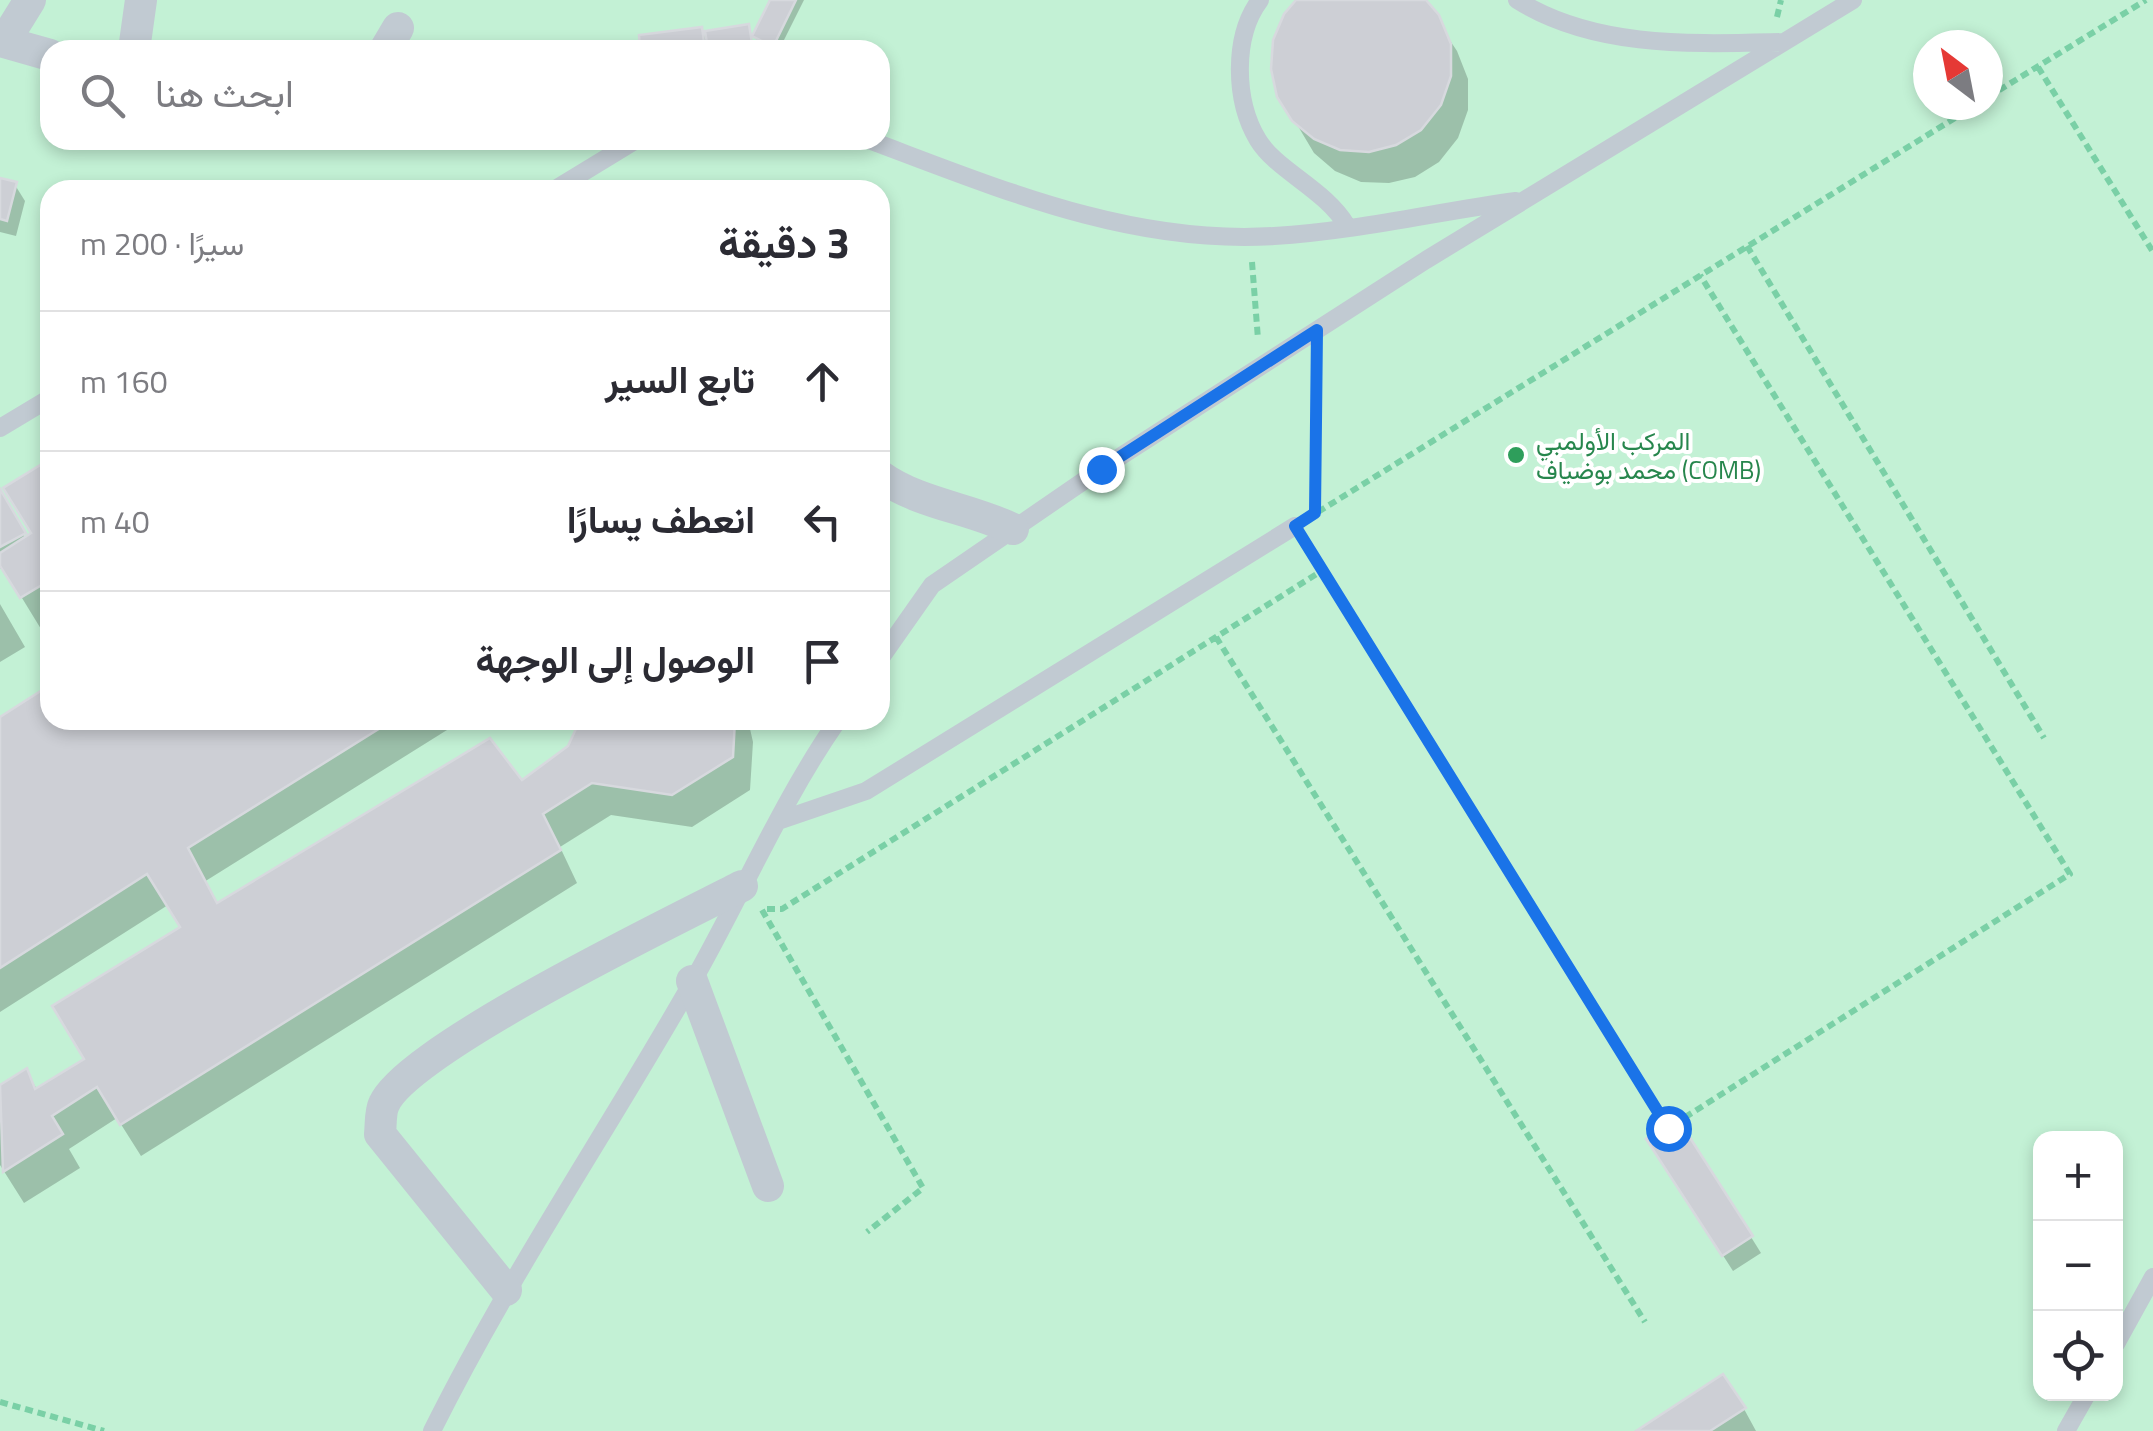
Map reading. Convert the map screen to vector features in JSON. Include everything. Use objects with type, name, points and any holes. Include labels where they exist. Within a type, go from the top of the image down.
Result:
[{"type":"street","points":[[30,0],[2,41],[40,52]]},
{"type":"street","points":[[135,40],[141,0]]},
{"type":"street","points":[[890,484],[901,492],[978,512],[1013,529]]},
{"type":"street","points":[[506,1290],[380,1134],[384,1103],[422,1064],[573,972],[745,900]]},
{"type":"street","points":[[692,982],[768,1186]]},
{"type":"lane","points":[[1260,0],[1244,22],[1240,84],[1258,141],[1334,205],[1348,226]]},
{"type":"lane","points":[[1517,0],[1550,21],[1651,41],[1784,42]]},
{"type":"lane","points":[[890,645],[932,584],[1013,529],[1317,330],[1852,0]]},
{"type":"lane","points":[[890,148],[1066,213],[1188,234],[1250,236],[1348,226],[1526,199]]},
{"type":"lane","points":[[570,180],[620,150]]},
{"type":"lane","points":[[0,428],[40,404]]},
{"type":"lane","points":[[778,821],[866,791],[1295,526]]},
{"type":"lane","points":[[432,1431],[506,1290],[745,900],[778,821],[832,730]]},
{"type":"lane","points":[[2123,1331],[2153,1277]]},
{"type":"lane","points":[[2066,1431],[2084,1401]]},
{"type":"path","points":[[2003,89],[2146,0]]},
{"type":"path","points":[[2038,67],[2153,252]]},
{"type":"path","points":[[1700,275],[2070,874],[1668,1128],[1295,526],[1315,513],[1700,275],[1952,120]]},
{"type":"path","points":[[1250,236],[1260,366]]},
{"type":"path","points":[[1747,246],[2044,738]]},
{"type":"path","points":[[1315,513],[1317,330]]},
{"type":"path","points":[[745,900],[782,909],[1323,570]]},
{"type":"path","points":[[1216,637],[1645,1322]]},
{"type":"path","points":[[745,900],[922,1188],[867,1232]]},
{"type":"path","points":[[0,1402],[104,1431]]},
{"type":"green space","name":"المركب الأولمبي محمد بوضياف (COMB)","points":[[0,0],[2153,0],[2153,1431],[0,1431]]},
{"type":"building","points":[[770,0],[796,0],[776,40],[752,36]]},
{"type":"building","points":[[1296,0],[1426,0],[1439,15],[1451,44],[1451,76],[1441,105],[1421,130],[1396,145],[1369,152],[1340,150],[1314,139],[1292,121],[1277,97],[1271,69],[1273,40],[1284,14]]},
{"type":"building","points":[[749,24],[751,40],[706,40],[705,31]]},
{"type":"building","points":[[702,27],[704,40],[639,40],[639,35]]},
{"type":"building","points":[[0,178],[17,182],[7,221],[0,219]]},
{"type":"building","points":[[40,465],[40,586],[20,598],[0,566],[0,553],[31,533],[3,488]]},
{"type":"building","points":[[0,489],[26,533],[0,547]]},
{"type":"building","points":[[40,691],[40,730],[377,730],[188,848],[217,903],[490,738],[522,780],[568,746],[575,730],[734,730],[733,757],[672,795],[592,783],[543,814],[561,850],[120,1125],[97,1087],[52,1116],[63,1134],[3,1172],[0,1085],[27,1068],[35,1089],[84,1059],[52,1006],[180,927],[147,874],[0,968],[0,717]]},
{"type":"building","points":[[1678,1119],[1753,1236],[1722,1256],[1646,1139]]},
{"type":"building","points":[[1723,1374],[1746,1408],[1710,1431],[1636,1431]]},
{"type":"place","name":"المركب الأولمبي محمد بوضياف (COMB)","points":[[1516,455]]},
{"type":"route","points":[[1101,469],[1317,330],[1315,513],[1295,526],[1668,1128]]}]
